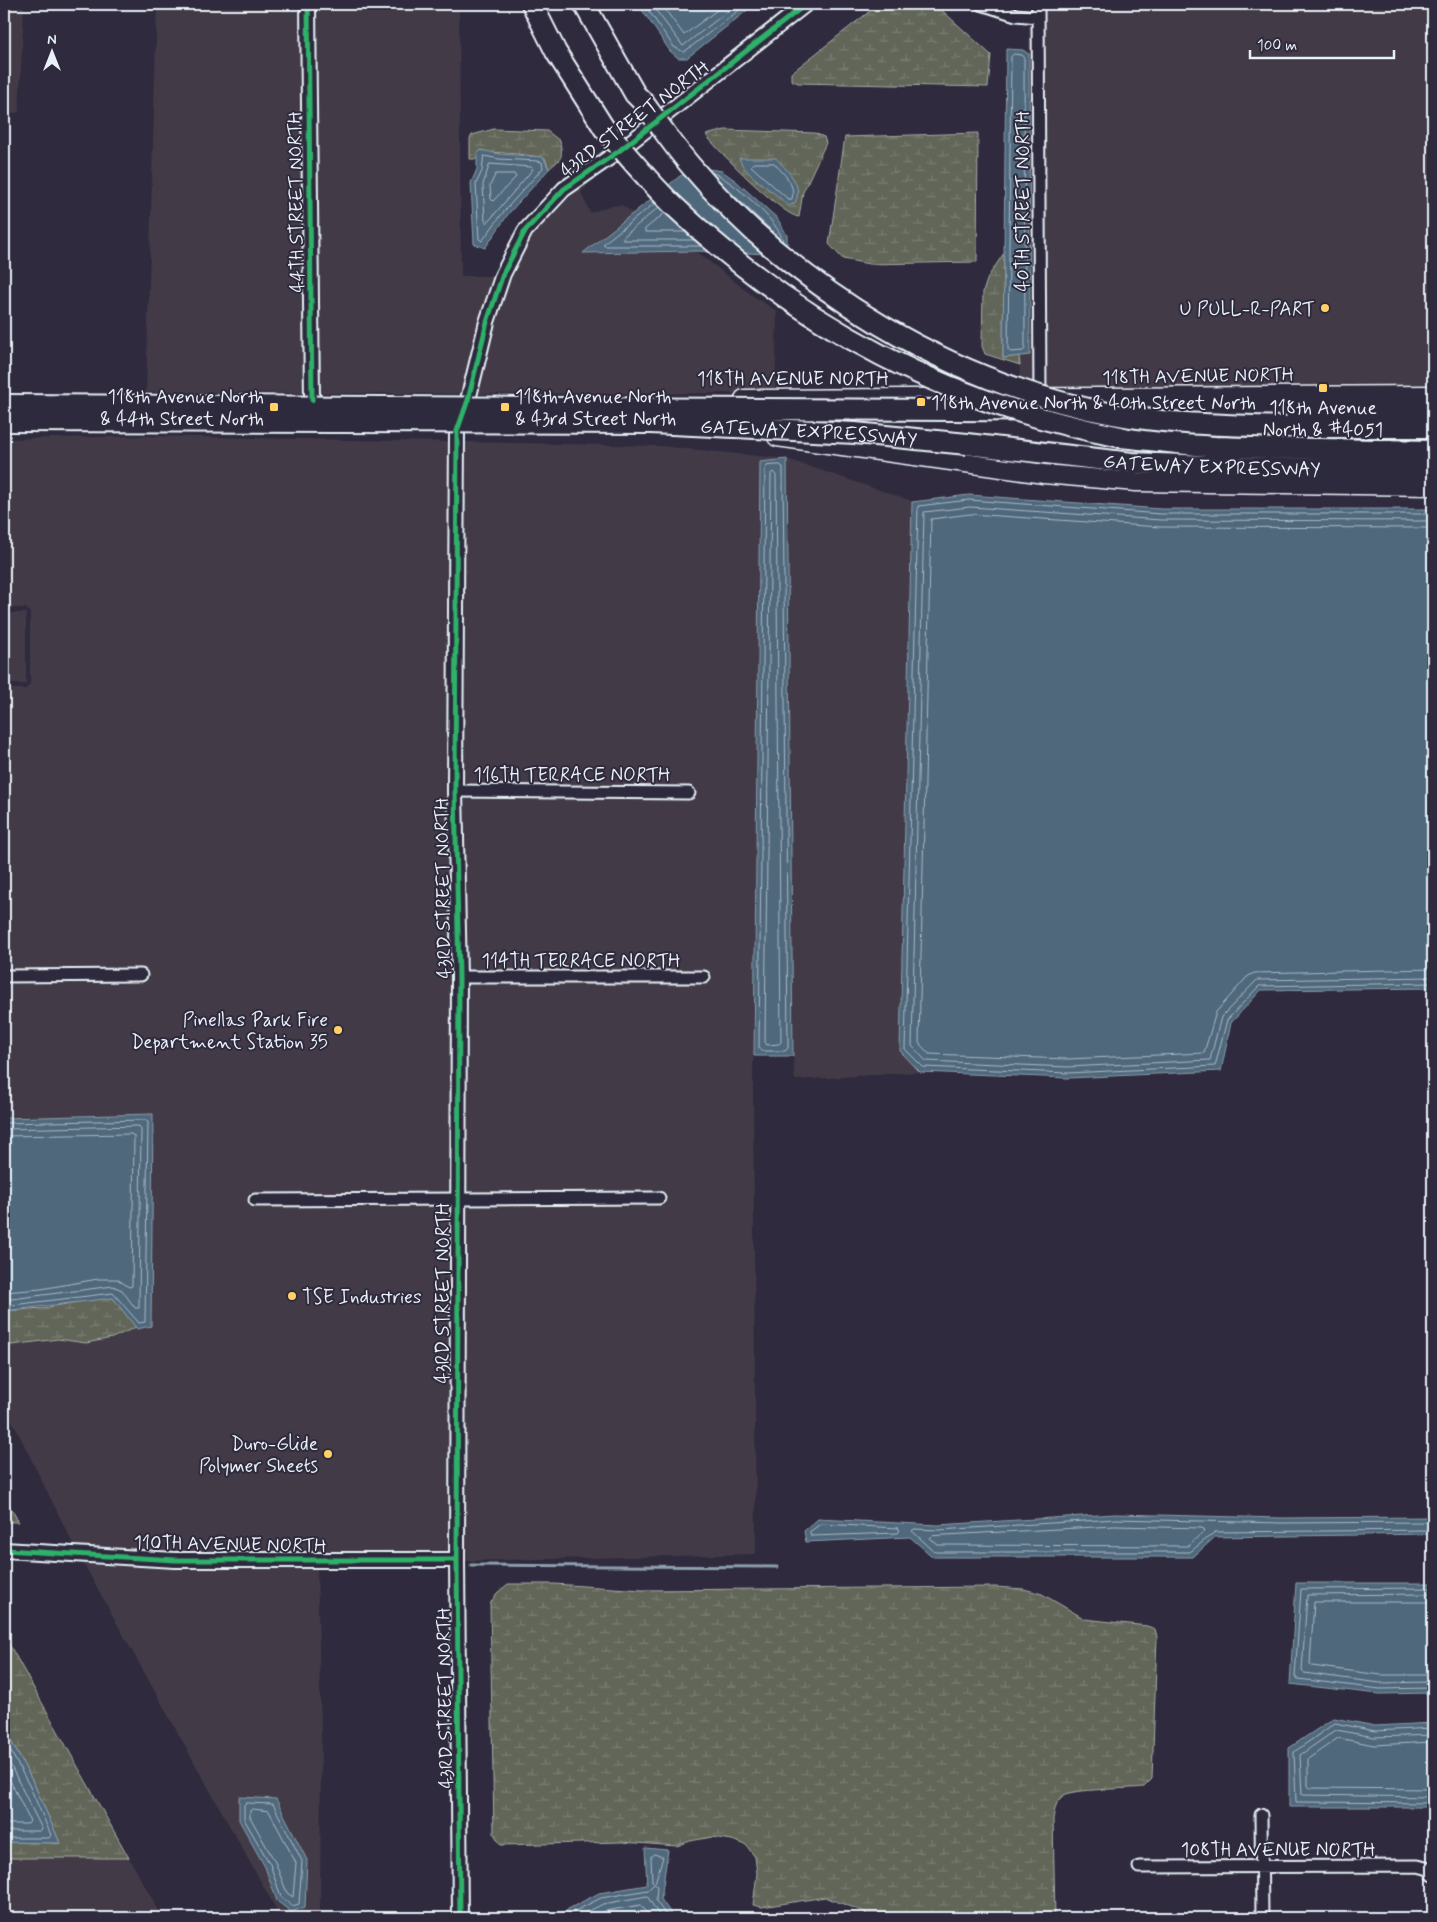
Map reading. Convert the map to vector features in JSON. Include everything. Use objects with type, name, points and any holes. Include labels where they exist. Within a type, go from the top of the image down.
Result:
[{"type":"highway","name":"GATEWAY EXPRESSWAY","points":[[532,4],[556,52],[604,128],[653,185],[708,237],[775,291],[822,322],[908,369],[984,402],[1040,420],[1121,437],[1205,447],[1433,451]]},
{"type":"highway","name":"GATEWAY EXPRESSWAY","points":[[584,4],[635,94],[701,177],[756,233],[852,307],[947,360],[1030,393],[1114,414],[1182,423],[1286,427],[1433,427]]},
{"type":"highway","name":"GATEWAY EXPRESSWAY","points":[[4,405],[1433,412]]},
{"type":"highway","name":"GATEWAY EXPRESSWAY","points":[[4,421],[651,423],[836,431],[1132,463],[1262,468],[1433,469]]},
{"type":"main road","name":"118TH AVENUE NORTH","points":[[4,398],[468,400],[1433,395]]},
{"type":"main road","points":[[4,430],[750,434],[1035,473],[1136,482],[1433,486]]},
{"type":"street","name":"44TH STREET NORTH","points":[[308,4],[312,400]]},
{"type":"street","name":"43RD STREET NORTH","points":[[460,1918],[456,1560],[458,977],[455,791],[457,431],[468,400],[488,322],[503,274],[526,231],[564,189],[619,151],[806,4]]},
{"type":"street","points":[[981,4],[1016,15],[1038,18]]},
{"type":"street","name":"40TH STREET NORTH","points":[[1038,4],[1040,398]]},
{"type":"street","name":"116TH TERRACE NORTH","points":[[455,791],[689,793]]},
{"type":"street","points":[[4,976],[141,975]]},
{"type":"street","name":"114TH TERRACE NORTH","points":[[458,977],[704,977]]},
{"type":"street","points":[[255,1200],[659,1198]]},
{"type":"street","name":"110TH AVENUE NORTH","points":[[4,1550],[175,1560],[456,1560]]},
{"type":"street","points":[[1261,1815],[1262,1918]]},
{"type":"street","name":"108TH AVENUE NORTH","points":[[1139,1868],[1418,1866],[1428,1869],[1433,1875]]},
{"type":"shaded area","points":[[4,4],[24,4],[19,112],[4,114]]},
{"type":"shaded area","points":[[157,4],[303,4],[307,393],[146,392]]},
{"type":"shaded area","points":[[313,4],[459,4],[461,276],[497,276],[465,394],[316,393]]},
{"type":"shaded area","points":[[1043,4],[1433,4],[1433,389],[1045,391]]},
{"type":"shaded area","points":[[1029,22],[1033,23],[1035,389],[1020,383],[1019,356],[1030,355]]},
{"type":"shaded area","points":[[601,171],[581,192],[590,213],[609,206],[622,205],[634,214],[584,253],[696,251],[753,296],[777,311],[775,393],[475,394],[492,324],[508,276],[526,242],[584,182]]},
{"type":"shaded area","points":[[147,436],[452,442],[453,1193],[250,1195],[250,1206],[453,1204],[452,1554],[175,1554],[75,1548],[4,1404],[4,1346],[58,1339],[86,1343],[112,1338],[136,1327],[137,1329],[152,1114],[4,1118],[4,981],[145,980],[146,969],[4,970],[4,689],[26,689],[30,684],[30,613],[26,608],[4,608],[4,439]]},
{"type":"shaded area","points":[[462,442],[660,446],[787,459],[760,462],[753,1085],[756,1554],[462,1561],[463,1204],[664,1203],[664,1192],[463,1193],[463,983],[709,982],[709,971],[463,972],[460,797],[693,798],[694,787],[460,786]]},
{"type":"shaded area","points":[[787,459],[912,501],[900,1051],[920,1072],[795,1080],[793,1056]]},
{"type":"shaded area","points":[[4,613],[26,613],[26,684],[4,684]]},
{"type":"shaded area","points":[[81,1559],[317,1566],[321,1734],[320,1918],[281,1918]],"holes":[[[276,1799],[307,1860],[277,1901],[265,1867],[239,1820]]]},
{"type":"shaded area","points":[[4,1858],[129,1858],[163,1918],[4,1918]]},
{"type":"green space","points":[[879,4],[935,4],[991,55],[988,87],[798,83],[791,80],[791,73]]},
{"type":"green space","points":[[494,129],[547,131],[560,141],[560,158],[549,169],[545,158],[520,154],[484,153],[477,154],[478,159],[470,159],[470,138],[472,135]]},
{"type":"green space","points":[[725,130],[814,133],[824,137],[826,143],[803,192],[799,217],[791,214],[766,195],[736,168],[706,135]]},
{"type":"green space","points":[[978,133],[977,262],[869,264],[843,259],[829,244],[845,137]]},
{"type":"green space","points":[[1004,253],[1003,358],[1019,356],[1020,365],[985,354],[982,346],[983,292],[988,277]]},
{"type":"green space","points":[[99,1298],[113,1298],[136,1327],[112,1338],[86,1343],[58,1339],[4,1346],[4,1311],[44,1308]]},
{"type":"green space","points":[[4,1497],[19,1522],[4,1522]]},
{"type":"green space","points":[[508,1584],[554,1584],[643,1590],[995,1587],[1024,1589],[1042,1594],[1085,1619],[1147,1626],[1155,1629],[1157,1637],[1152,1779],[1144,1787],[1069,1793],[1059,1800],[1053,1819],[1055,1918],[867,1918],[865,1912],[825,1897],[762,1907],[753,1905],[757,1873],[755,1857],[746,1845],[732,1840],[712,1837],[690,1841],[677,1846],[622,1842],[501,1845],[494,1834],[490,1604],[497,1593]]},
{"type":"green space","points":[[4,1635],[129,1858],[4,1858],[4,1842],[60,1843],[34,1784],[4,1728]]},
{"type":"water","points":[[638,4],[755,4],[687,58],[678,58],[670,51]]},
{"type":"water","points":[[1006,49],[1023,50],[1029,54],[1030,355],[1003,358]]},
{"type":"water","points":[[481,150],[500,154],[543,157],[549,169],[509,213],[485,248],[474,244],[471,183],[477,169],[477,154]]},
{"type":"water","points":[[739,158],[776,158],[796,184],[797,196],[795,203],[789,206],[785,203],[747,171]]},
{"type":"water","points":[[701,168],[722,171],[777,218],[787,235],[787,247],[770,254],[696,251],[583,253],[680,176]]},
{"type":"water","points":[[787,459],[793,1056],[754,1056],[760,462]]},
{"type":"water","points":[[969,495],[1161,509],[1433,509],[1433,988],[1261,990],[1231,1023],[1221,1071],[1068,1078],[920,1072],[900,1051],[912,502]]},
{"type":"water","points":[[153,1114],[151,1326],[137,1329],[113,1298],[4,1311],[4,1118]]},
{"type":"water","points":[[1115,1514],[1282,1518],[1433,1517],[1433,1534],[1215,1537],[1193,1557],[933,1557],[910,1537],[806,1542],[804,1531],[818,1519],[938,1525]]},
{"type":"water","points":[[1296,1583],[1433,1583],[1433,1693],[1379,1694],[1290,1684]]},
{"type":"water","points":[[1334,1718],[1375,1726],[1433,1723],[1433,1807],[1289,1807],[1289,1748]]},
{"type":"water","points":[[4,1728],[34,1784],[60,1843],[4,1842]]},
{"type":"water","points":[[239,1797],[276,1799],[307,1860],[305,1907],[291,1912],[277,1901],[265,1867],[239,1820]]},
{"type":"water","points":[[645,1848],[668,1850],[661,1899],[674,1918],[551,1918],[599,1893],[647,1885]]},
{"type":"waterway","points":[[471,1565],[777,1567]]},
{"type":"cycle path","points":[[308,4],[312,400]]},
{"type":"cycle path","points":[[460,1918],[457,1560],[459,977],[455,791],[457,431],[468,400],[487,322],[503,274],[525,231],[564,189],[619,151],[806,4]]},
{"type":"cycle path","points":[[4,1550],[175,1560],[457,1560]]},
{"type":"place","name":"U PULL-R-PART","points":[[1325,308]]},
{"type":"place","name":"118th Avenue North & #4051","points":[[1323,388]]},
{"type":"place","name":"118th Avenue North & 40th Street North","points":[[921,402]]},
{"type":"place","name":"118th Avenue North & 44th Street North","points":[[274,407]]},
{"type":"place","name":"118th Avenue North & 43rd Street North","points":[[505,407]]},
{"type":"place","name":"Pinellas Park Fire Department Station 35","points":[[338,1030]]},
{"type":"place","name":"TSE Industries","points":[[292,1296]]},
{"type":"place","name":"Duro-Glide Polymer Sheets","points":[[328,1454]]}]
